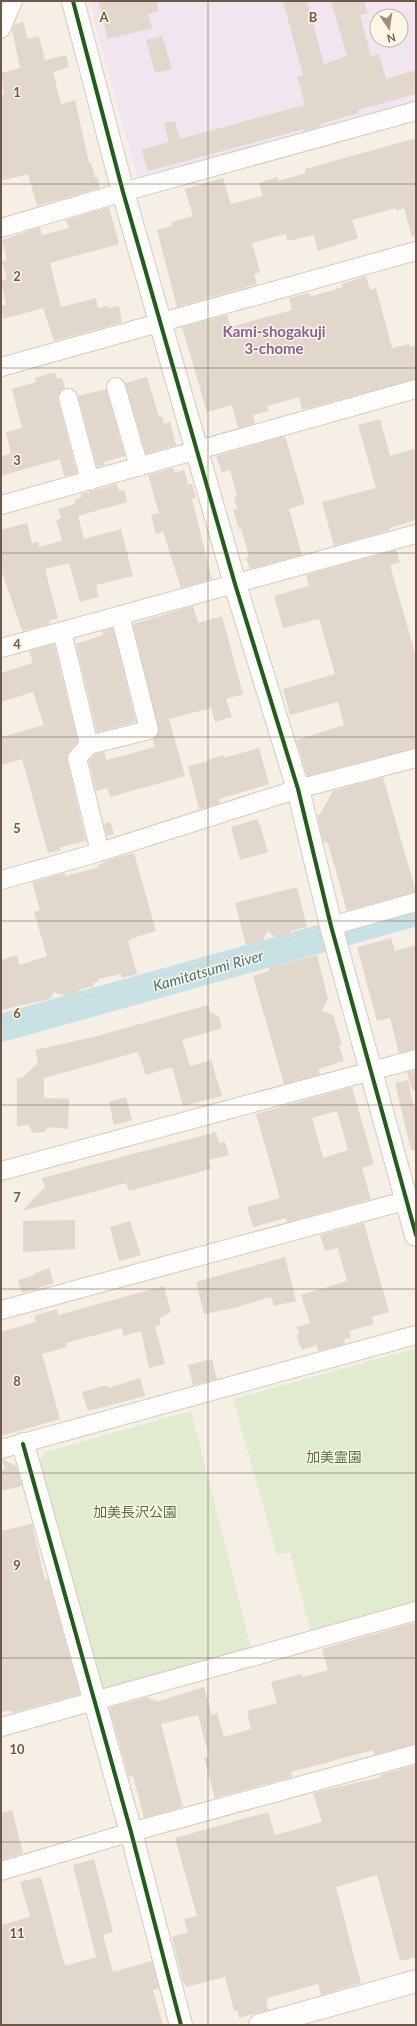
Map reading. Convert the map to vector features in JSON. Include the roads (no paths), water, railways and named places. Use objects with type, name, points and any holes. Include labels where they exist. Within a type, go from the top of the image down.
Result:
[{"type":"street","points":[[1,29],[12,1]]},
{"type":"street","points":[[73,1],[123,192],[235,584],[298,789],[333,933],[371,1071],[412,1199],[416,1235]]},
{"type":"street","points":[[1,228],[123,192],[416,111]]},
{"type":"street","points":[[1,367],[416,251]]},
{"type":"street","points":[[116,387],[139,467]]},
{"type":"street","points":[[1,505],[416,389]]},
{"type":"street","points":[[68,398],[90,481]]},
{"type":"street","points":[[1,648],[416,534]]},
{"type":"street","points":[[100,852],[78,758],[89,745],[148,730],[120,616]]},
{"type":"street","points":[[62,631],[89,745]]},
{"type":"street","points":[[1,880],[100,852],[298,789],[416,758]]},
{"type":"street","points":[[333,933],[416,902]]},
{"type":"street","points":[[1,1171],[416,1058]]},
{"type":"street","points":[[1,1310],[412,1199]]},
{"type":"street","points":[[1,1449],[416,1335]]},
{"type":"street","points":[[23,1444],[131,1832],[181,2025]]},
{"type":"street","points":[[1,1727],[416,1611]]},
{"type":"street","points":[[1,1871],[131,1832],[416,1754]]},
{"type":"street","points":[[260,2025],[416,1981]]},
{"type":"waterway","name":"Kamitatsumi River","points":[[1,1028],[416,912]]},
{"type":"district","name":"Kami-shogakuji 3-chome","points":[[274,340]]},
{"type":"park label","name":"加美霊園","points":[[334,1456]]},
{"type":"park label","name":"加美長沢公園","points":[[135,1511]]}]
